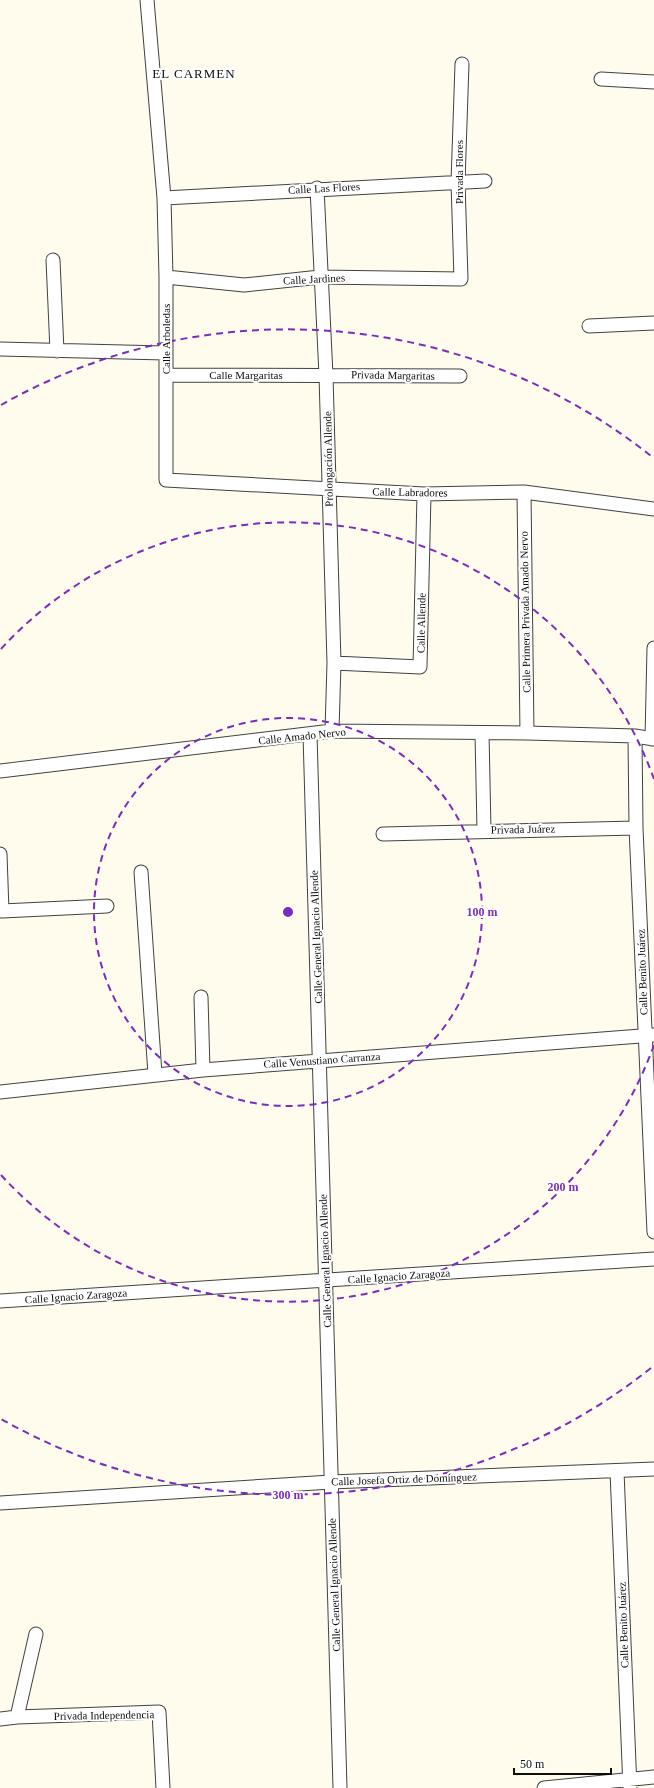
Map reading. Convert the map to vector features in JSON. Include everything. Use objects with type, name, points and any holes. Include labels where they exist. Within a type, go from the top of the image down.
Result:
[{"type":"street","name":"Calle Arboledas","points":[[147,0],[164,198],[166,278],[166,480]]},
{"type":"street","name":"Privada Flores","points":[[461,279],[458,182],[462,64]]},
{"type":"street","points":[[601,79],[654,82]]},
{"type":"street","name":"Calle Las Flores","points":[[164,198],[317,188],[485,181]]},
{"type":"street","name":"Prolongación Allende","points":[[317,188],[320,277],[326,374],[328,490],[334,662],[332,731]]},
{"type":"street","points":[[53,260],[57,351]]},
{"type":"street","name":"Calle Jardines","points":[[166,278],[244,285],[320,277],[461,279]]},
{"type":"street","points":[[589,326],[654,322]]},
{"type":"street","points":[[0,349],[165,352]]},
{"type":"street","name":"Calle Margaritas","points":[[166,375],[326,374]]},
{"type":"street","name":"Privada Margaritas","points":[[326,374],[460,376]]},
{"type":"street","name":"Calle Labradores","points":[[166,480],[328,490],[424,494],[524,492],[654,509]]},
{"type":"street","name":"Calle Primera Privada Amado Nervo","points":[[524,492],[527,733]]},
{"type":"street","name":"Calle Allende","points":[[334,662],[420,667],[424,494]]},
{"type":"street","points":[[653,739],[654,648]]},
{"type":"street","name":"Calle Amado Nervo","points":[[0,771],[332,731],[527,733],[635,736],[653,739]]},
{"type":"street","name":"Privada Juárez","points":[[482,733],[484,830],[636,828]]},
{"type":"street","name":"Calle General Ignacio Allende","points":[[310,734],[340,1788]]},
{"type":"street","name":"Calle Benito Juárez","points":[[635,736],[636,828],[649,1035],[654,1232]]},
{"type":"street","points":[[383,834],[484,830]]},
{"type":"street","points":[[0,854],[2,911],[107,906]]},
{"type":"street","points":[[141,872],[155,1074]]},
{"type":"street","points":[[201,998],[203,1070]]},
{"type":"street","name":"Calle Venustiano Carranza","points":[[0,1092],[155,1074],[649,1035]]},
{"type":"street","name":"Calle Ignacio Zaragoza","points":[[0,1301],[654,1259]]},
{"type":"street","name":"Calle Josefa Ortiz de Domínguez","points":[[0,1503],[331,1482],[617,1471],[654,1468]]},
{"type":"street","name":"Calle Benito Juárez","points":[[617,1471],[630,1784]]},
{"type":"street","points":[[17,1717],[36,1634]]},
{"type":"street","name":"Privada Independencia","points":[[0,1719],[17,1717],[159,1712],[163,1788]]},
{"type":"street","points":[[544,1788],[630,1784],[654,1777]]},
{"type":"district","name":"EL CARMEN","points":[[194,73]]}]
